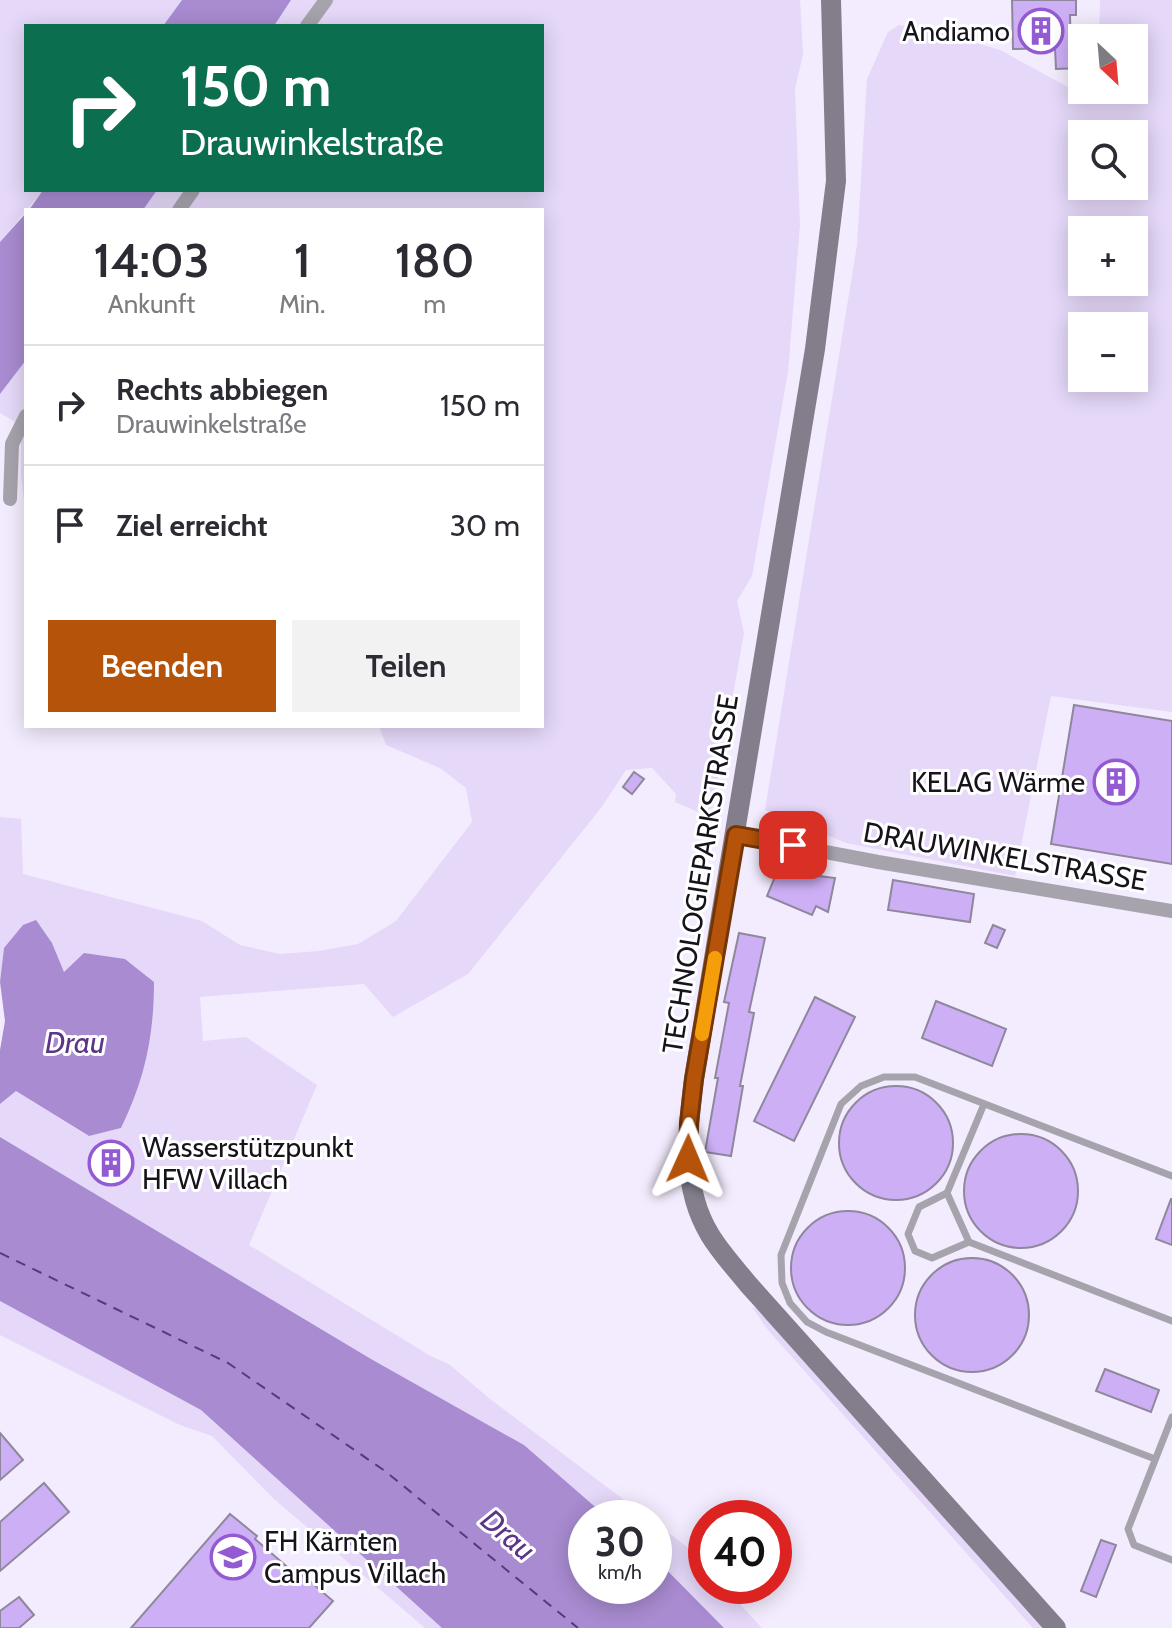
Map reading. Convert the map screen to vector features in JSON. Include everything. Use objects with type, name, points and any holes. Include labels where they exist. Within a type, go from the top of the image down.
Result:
[{"type":"street","points":[[308,24],[326,0]]},
{"type":"street","name":"TECHNOLOGIEPARKSTRASSE","points":[[831,0],[836,181],[815,349],[689,1123],[691,1187],[710,1234],[748,1284],[1056,1628]]},
{"type":"street","points":[[10,499],[12,444],[24,420]]},
{"type":"street","name":"DRAUWINKELSTRASSE","points":[[736,835],[1172,911]]},
{"type":"lane","points":[[1155,1459],[807,1322],[790,1303],[782,1283],[781,1255],[841,1104],[861,1086],[884,1077],[915,1077],[1172,1176]]},
{"type":"lane","points":[[969,1242],[932,1258],[915,1251],[908,1234],[919,1207],[947,1193],[984,1104]]},
{"type":"lane","points":[[947,1193],[969,1242],[1172,1321]]},
{"type":"lane","points":[[1172,1417],[1128,1529],[1134,1545],[1172,1560]]},
{"type":"shaded area","points":[[0,0],[182,0],[164,24],[24,24],[24,192],[41,192],[28,208],[24,208],[24,213],[0,242]]},
{"type":"shaded area","points":[[291,0],[800,0],[803,54],[795,89],[800,225],[788,372],[752,576],[737,601],[744,633],[713,807],[703,814],[675,802],[676,794],[652,768],[626,770],[601,808],[468,974],[393,1017],[364,984],[200,997],[203,1041],[246,1037],[317,1085],[249,1245],[450,1365],[624,1500],[587,1500],[524,1445],[371,1359],[0,1137],[0,1104],[16,1091],[88,1136],[121,1128],[146,1057],[154,982],[125,959],[64,972],[52,943],[4,948],[0,982],[0,817],[21,819],[23,874],[202,921],[240,945],[280,954],[319,951],[358,944],[396,921],[472,822],[466,788],[440,768],[386,745],[380,728],[544,728],[544,208],[144,208],[156,192],[544,192],[544,24],[275,24]]},
{"type":"shaded area","points":[[1100,0],[1172,0],[1172,712],[1051,696],[1015,876],[846,843],[765,810],[857,245],[867,79],[888,32],[899,25],[939,32],[1000,50],[1068,87],[1068,104],[1148,104],[1148,24],[1099,24]]},
{"type":"shaded area","points":[[24,363],[24,501],[21,425],[0,413],[0,394]]},
{"type":"shaded area","points":[[0,1301],[201,1410],[442,1628],[425,1628],[274,1499],[212,1436],[180,1425],[0,1335]]},
{"type":"shaded area","points":[[752,1307],[758,1309],[1044,1628],[1033,1628],[768,1330]]},
{"type":"shaded area","points":[[672,1536],[688,1548],[688,1591],[672,1575]]},
{"type":"shaded area","points":[[700,1604],[740,1604],[762,1628],[724,1628]]},
{"type":"water","points":[[182,0],[291,0],[275,24],[164,24]]},
{"type":"water","points":[[42,192],[156,192],[144,208],[30,208]]},
{"type":"water","points":[[24,215],[24,363],[0,394],[0,242]]},
{"type":"water","name":"Drau","points":[[36,920],[52,943],[64,972],[84,953],[125,959],[154,982],[146,1057],[121,1128],[89,1136],[16,1091],[0,1104],[0,1050],[5,1021],[0,982],[4,948],[23,925]]},
{"type":"water","name":"Drau","points":[[0,1137],[371,1359],[524,1445],[587,1500],[568,1500],[568,1604],[672,1604],[672,1575],[688,1591],[688,1604],[700,1604],[724,1628],[442,1628],[201,1410],[0,1301]]},
{"type":"building","name":"Andiamo","points":[[1012,0],[1076,0],[1076,15],[1070,15],[1068,24],[1068,69],[1056,69],[1055,48],[1013,49]]},
{"type":"building","name":"KELAG Wärme","points":[[1074,705],[1172,721],[1172,864],[1051,844]]},
{"type":"building","points":[[634,772],[644,779],[632,794],[623,787]]},
{"type":"building","points":[[782,860],[819,876],[835,878],[828,912],[816,906],[812,915],[767,896]]},
{"type":"building","points":[[893,880],[974,894],[970,922],[888,910]]},
{"type":"building","points":[[993,925],[1005,930],[997,948],[985,943]]},
{"type":"building","points":[[739,933],[765,938],[749,1012],[754,1013],[731,1156],[705,1152],[729,1003],[724,1002]]},
{"type":"building","points":[[815,997],[855,1017],[794,1141],[754,1121]]},
{"type":"building","points":[[936,1001],[1006,1029],[992,1066],[922,1038]]},
{"type":"building","points":[[896,1086],[918,1091],[936,1103],[948,1121],[953,1143],[948,1165],[936,1183],[918,1195],[896,1200],[874,1195],[856,1183],[844,1165],[839,1143],[844,1121],[856,1103],[874,1091]]},
{"type":"building","points":[[1021,1134],[1043,1139],[1061,1151],[1073,1169],[1078,1191],[1073,1213],[1061,1231],[1043,1243],[1021,1248],[999,1243],[981,1231],[969,1213],[964,1191],[969,1169],[981,1151],[999,1139]]},
{"type":"building","points":[[1172,1199],[1172,1245],[1156,1239]]},
{"type":"building","points":[[848,1211],[870,1216],[888,1228],[900,1246],[905,1268],[900,1290],[888,1308],[870,1320],[848,1325],[826,1320],[808,1308],[796,1290],[791,1268],[796,1246],[808,1228],[826,1216]]},
{"type":"building","points":[[972,1258],[994,1263],[1012,1275],[1024,1293],[1029,1315],[1024,1337],[1012,1355],[994,1367],[972,1372],[950,1367],[932,1355],[920,1337],[915,1315],[920,1293],[932,1275],[950,1263]]},
{"type":"building","points":[[1105,1369],[1159,1390],[1151,1412],[1096,1391]]},
{"type":"building","points":[[0,1433],[23,1460],[0,1480]]},
{"type":"building","points":[[44,1483],[69,1512],[0,1571],[0,1522]]},
{"type":"building","name":"FH Kärnten Campus Villach","points":[[230,1514],[300,1578],[303,1575],[333,1601],[309,1628],[131,1628]]},
{"type":"building","points":[[1101,1540],[1116,1545],[1096,1597],[1081,1591]]},
{"type":"building","points":[[19,1597],[34,1615],[19,1628],[0,1628],[0,1611]]},
{"type":"ferry route","points":[[0,1253],[228,1363],[385,1471],[578,1628]]},
{"type":"slow traffic","points":[[702,1034],[715,958]]},
{"type":"place","name":"Andiamo","points":[[1041,31]]},
{"type":"place","name":"KELAG Wärme","points":[[1116,782]]},
{"type":"place","name":"Wasserstützpunkt HFW Villach","points":[[111,1163]]},
{"type":"place","name":"FH Kärnten Campus Villach","points":[[233,1557]]},
{"type":"route","points":[[688,1159],[694,1079],[736,835],[793,845]]}]
